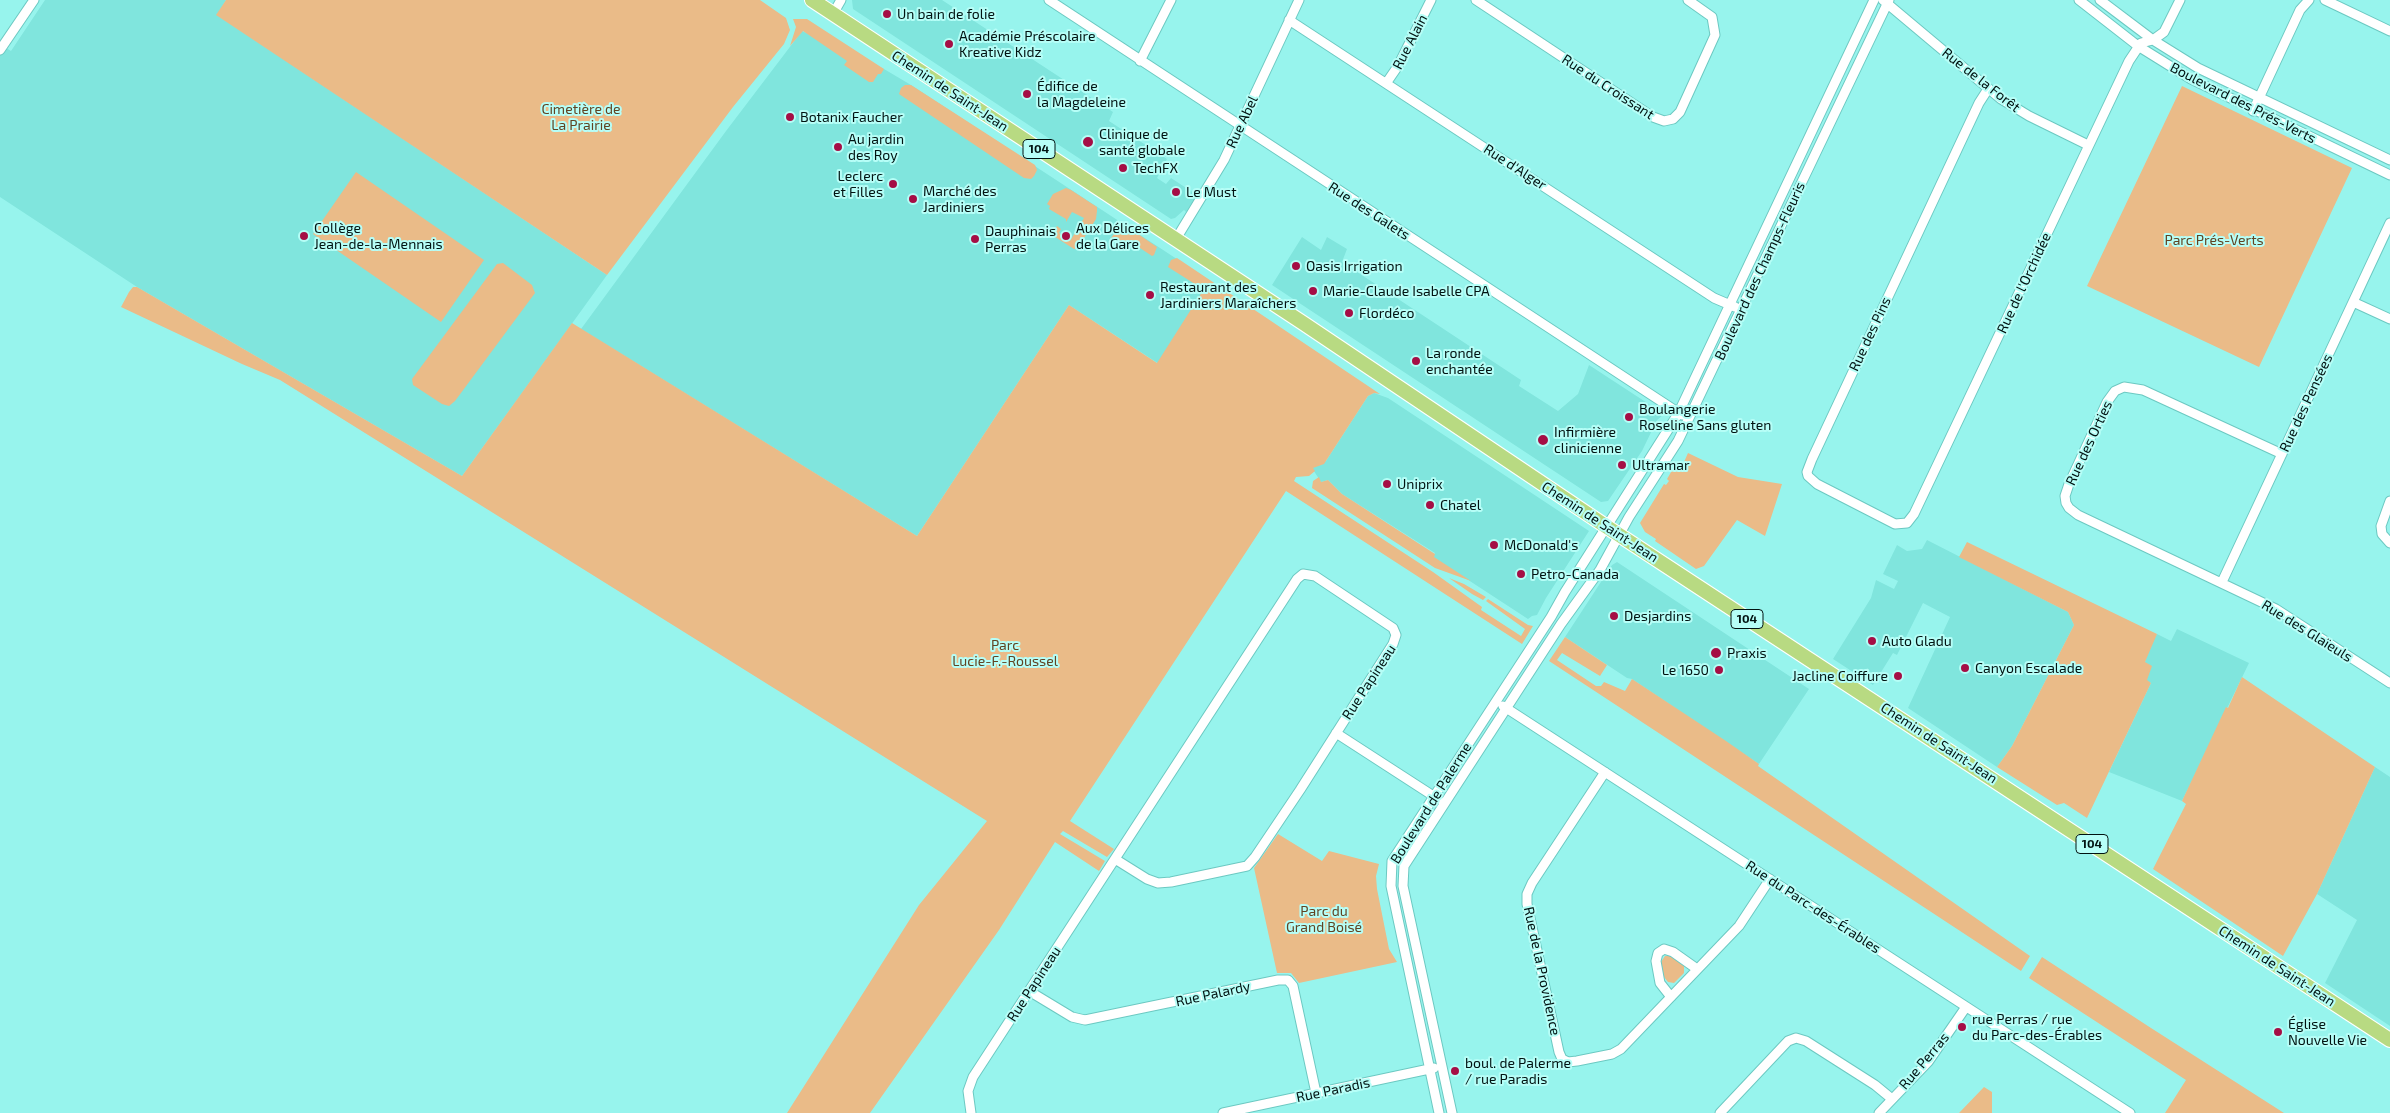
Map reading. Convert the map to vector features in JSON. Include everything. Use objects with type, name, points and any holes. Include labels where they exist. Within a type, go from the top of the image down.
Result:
[{"type":"main road","name":"Chemin de Saint-Jean","points":[[819,2],[833,14],[1607,527],[2390,1040]]},
{"type":"street","points":[[0,50],[34,0]]},
{"type":"street","points":[[833,14],[841,0]]},
{"type":"street","name":"Rue des Galets","points":[[1049,0],[1678,414],[1690,419]]},
{"type":"street","points":[[1140,60],[1171,0]]},
{"type":"street","name":"Rue Abel","points":[[1176,240],[1217,174],[1300,0]]},
{"type":"street","name":"Rue Alain","points":[[1387,82],[1398,66],[1431,0]]},
{"type":"street","name":"Rue du Croissant","points":[[1476,0],[1653,117],[1664,121],[1673,119],[1680,112],[1715,35],[1712,17],[1688,0]]},
{"type":"street","name":"Boulevard des Champs-Fleuris","points":[[1607,527],[1678,414],[1874,0]]},
{"type":"street","name":"Boulevard des Prés-Verts","points":[[2079,0],[2138,46],[2191,79],[2253,111],[2390,175]]},
{"type":"street","name":"Boulevard des Prés-Verts","points":[[2100,0],[2153,40],[2198,68],[2390,160]]},
{"type":"street","points":[[2138,46],[2153,40],[2167,28],[2180,0]]},
{"type":"street","points":[[2253,111],[2300,10],[2309,0]]},
{"type":"street","points":[[2325,0],[2390,31]]},
{"type":"street","name":"Boulevard des Champs-Fleuris","points":[[1620,535],[1666,462],[1690,419],[1886,1]]},
{"type":"street","name":"Rue de la Forêt","points":[[1886,1],[1988,89],[2025,114],[2088,145]]},
{"type":"street","name":"Rue d'Alger","points":[[1290,20],[1714,298],[1742,310]]},
{"type":"street","name":"Rue de l'Orchidée","points":[[1910,520],[2088,145],[2138,46]]},
{"type":"street","name":"Rue des Pins","points":[[1910,520],[1900,524],[1890,522],[1817,484],[1808,476],[1807,472],[1966,129],[1979,102],[1988,89]]},
{"type":"street","name":"Rue des Pensées","points":[[2222,582],[2390,223]]},
{"type":"street","points":[[2353,302],[2390,319]]},
{"type":"street","name":"Rue des Orties","points":[[2222,582],[2073,512],[2069,508],[2065,496],[2069,484],[2107,402],[2115,391],[2124,387],[2143,390],[2282,454]]},
{"type":"street","points":[[2390,501],[2381,526],[2382,534],[2390,543]]},
{"type":"street","name":"Boulevard de Palerme","points":[[1439,1113],[1390,879],[1394,857],[1607,527]]},
{"type":"street","name":"Boulevard de Palerme","points":[[1452,1113],[1402,878],[1404,866],[1600,570],[1620,535]]},
{"type":"street","name":"Rue Papineau","points":[[971,1113],[968,1096],[971,1082],[1029,991],[1297,579],[1303,574],[1314,576],[1390,625],[1396,636],[1393,644],[1255,857],[1247,866],[1158,883],[1147,879],[1115,859]]},
{"type":"street","name":"Rue des Glaïeuls","points":[[2222,582],[2281,612],[2390,683]]},
{"type":"street","name":"Rue du Parc-des-Érables","points":[[1496,701],[2130,1113]]},
{"type":"street","points":[[1336,733],[1444,803]]},
{"type":"street","name":"Rue de la Providence","points":[[1605,772],[1532,883],[1527,894],[1527,904],[1561,1058],[1565,1061],[1572,1062],[1618,1051],[1739,926],[1770,879]]},
{"type":"street","points":[[1671,997],[1660,983],[1656,961],[1658,953],[1664,949],[1673,952],[1697,969]]},
{"type":"street","name":"Rue Palardy","points":[[1029,991],[1072,1017],[1085,1020],[1278,980],[1288,980],[1294,986],[1316,1094]]},
{"type":"street","name":"Rue Perras","points":[[1879,1113],[1934,1054],[1966,1007]]},
{"type":"street","points":[[1720,1113],[1788,1041],[1796,1038],[1806,1040],[1892,1099]]},
{"type":"street","name":"Rue Paradis","points":[[1224,1113],[1442,1067]]},
{"type":"shaded area","name":"Collège Jean-de-la-Mennais","points":[[45,0],[226,0],[217,15],[607,275],[462,476],[137,287],[0,197],[0,44],[11,51]]},
{"type":"shaded area","points":[[852,0],[942,0],[1113,112],[1109,121],[1167,159],[1157,178],[1166,184],[1171,178],[1197,195],[1186,212],[1184,210],[1171,219],[853,9]]},
{"type":"shaded area","points":[[802,31],[884,69],[911,85],[1212,282],[1159,364],[1069,305],[917,536],[581,329]]},
{"type":"shaded area","points":[[1302,237],[1321,250],[1327,237],[1347,249],[1342,262],[1521,380],[1519,386],[1558,411],[1578,394],[1589,365],[1661,412],[1663,415],[1657,420],[1642,451],[1608,501],[1601,502],[1272,285]]},
{"type":"shaded area","points":[[1374,393],[1388,398],[1589,531],[1537,615],[1528,619],[1433,557],[1435,553],[1342,494],[1328,480],[1321,482],[1312,468],[1326,461],[1368,396]]},
{"type":"shaded area","points":[[1927,540],[2068,612],[2074,625],[2012,746],[1997,767],[1908,708],[1950,617],[1923,603],[1897,655],[1893,653],[1873,685],[1833,659],[1871,598],[1876,580],[1894,589],[1898,581],[1883,574],[1897,545],[1907,551],[1922,549]]},
{"type":"shaded area","points":[[1617,562],[1809,689],[1759,764],[1632,679],[1627,678],[1565,637],[1612,565]]},
{"type":"shaded area","points":[[2177,629],[2249,663],[2182,801],[2109,772],[2151,683],[2146,680],[2145,662],[2148,650],[2157,634],[2171,641]]},
{"type":"shaded area","points":[[2375,767],[2390,777],[2390,1026],[2325,983],[2357,920],[2317,894]]},
{"type":"green space","name":"Cimetière de La Prairie","points":[[226,0],[760,0],[786,18],[790,30],[784,44],[733,107],[607,275],[216,15]]},
{"type":"green space","points":[[793,19],[807,19],[884,69],[873,82],[869,82],[844,65],[847,61],[803,31],[790,46],[796,27]]},
{"type":"green space","points":[[905,85],[911,85],[1035,165],[1037,170],[1034,176],[1031,179],[1024,178],[899,94],[901,88]]},
{"type":"green space","name":"Parc Prés-Verts","points":[[2182,86],[2352,168],[2259,367],[2087,286]]},
{"type":"green space","points":[[356,172],[484,260],[441,322],[313,234]]},
{"type":"green space","points":[[1066,188],[1097,207],[1096,219],[1077,249],[1052,235],[1057,226],[1061,229],[1059,233],[1070,241],[1084,218],[1072,212],[1066,222],[1066,219],[1049,209],[1050,206],[1047,204],[1053,194]]},
{"type":"green space","points":[[1125,225],[1157,247],[1154,255],[1152,256],[1128,240],[1123,246],[1111,238],[1119,227]]},
{"type":"green space","name":"Parc Lucie-F.-Roussel","points":[[1177,258],[1380,394],[1374,393],[1368,396],[1324,464],[1313,468],[1315,471],[1309,476],[1296,477],[1294,481],[1433,572],[1482,607],[1481,610],[1521,636],[1525,629],[1486,601],[1488,599],[1528,625],[1533,626],[1522,644],[1286,491],[1070,821],[1114,849],[1107,857],[1063,831],[1060,834],[1105,861],[1099,871],[1055,842],[999,930],[870,1113],[787,1113],[919,905],[987,821],[280,380],[121,307],[133,287],[137,287],[462,476],[572,323],[917,536],[1069,305],[1157,363],[1204,289],[1168,267],[1171,260]]},
{"type":"green space","points":[[503,263],[532,285],[535,293],[455,401],[449,406],[442,404],[413,385],[412,379],[497,264]]},
{"type":"green space","points":[[1688,453],[1738,477],[1782,484],[1765,536],[1737,520],[1704,566],[1696,569],[1655,541],[1656,539],[1645,532],[1640,523],[1664,484],[1666,485],[1669,481],[1667,479],[1677,462],[1684,462]]},
{"type":"green space","points":[[1319,477],[1321,482],[1328,480],[1342,494],[1435,554],[1434,557],[1471,581],[1435,568],[1312,488],[1313,481]]},
{"type":"green space","points":[[1967,542],[2157,634],[2145,662],[2152,666],[2147,680],[2151,683],[2087,818],[2064,803],[2057,805],[1997,767],[2012,746],[2074,625],[2068,612],[1959,557]]},
{"type":"green space","points":[[1449,578],[1464,584],[1486,597],[1483,600]]},
{"type":"green space","points":[[1565,637],[1607,665],[1600,676],[1562,653],[1557,660],[1596,686],[1601,686],[1604,682],[1625,691],[1632,679],[1726,741],[1759,764],[1758,766],[2030,956],[2021,971],[1549,661]]},
{"type":"green space","points":[[2242,677],[2375,767],[2317,894],[2283,956],[2153,869],[2186,804],[2182,801]]},
{"type":"green space","name":"Parc du Grand Boisé","points":[[1278,834],[1322,861],[1329,851],[1379,864],[1376,876],[1377,889],[1389,949],[1397,962],[1299,983],[1291,973],[1277,973],[1254,868]]},
{"type":"green space","points":[[1665,956],[1671,956],[1684,966],[1684,973],[1674,983],[1668,982],[1664,977],[1661,962]]},
{"type":"green space","points":[[2042,957],[2284,1113],[2165,1113],[2186,1080],[2029,978]]},
{"type":"green space","points":[[1984,1087],[1992,1092],[1992,1113],[1959,1113]]},
{"type":"place","name":"Un bain de folie","points":[[887,14]]},
{"type":"place","name":"Académie Préscolaire Kreative Kidz","points":[[949,44]]},
{"type":"place","name":"Édifice de la Magdeleine","points":[[1027,94]]},
{"type":"place","name":"Botanix Faucher","points":[[790,117]]},
{"type":"place","name":"Clinique de santé globale","points":[[1088,142]]},
{"type":"place","name":"Au jardin des Roy","points":[[838,147]]},
{"type":"place","name":"TechFX","points":[[1123,168]]},
{"type":"place","name":"Leclerc et Filles","points":[[893,184]]},
{"type":"place","name":"Le Must","points":[[1176,192]]},
{"type":"place","name":"Marché des Jardiniers","points":[[913,199]]},
{"type":"place","name":"Collège Jean-de-la-Mennais","points":[[304,236]]},
{"type":"place","name":"Aux Délices de la Gare","points":[[1066,236]]},
{"type":"place","name":"Dauphinais Perras","points":[[975,239]]},
{"type":"place","name":"Oasis Irrigation","points":[[1296,266]]},
{"type":"place","name":"Marie-Claude Isabelle CPA","points":[[1313,291]]},
{"type":"place","name":"Restaurant des Jardiniers Maraîchers","points":[[1150,295]]},
{"type":"place","name":"Flordéco","points":[[1349,313]]},
{"type":"place","name":"La ronde enchantée","points":[[1416,361]]},
{"type":"place","name":"Boulangerie Roseline Sans gluten","points":[[1629,417]]},
{"type":"place","name":"Infirmière clinicienne","points":[[1543,440]]},
{"type":"place","name":"Ultramar","points":[[1622,465]]},
{"type":"place","name":"Uniprix","points":[[1387,484]]},
{"type":"place","name":"Chatel","points":[[1430,505]]},
{"type":"place","name":"McDonald's","points":[[1494,545]]},
{"type":"place","name":"Petro-Canada","points":[[1521,574]]},
{"type":"place","name":"Desjardins","points":[[1614,616]]},
{"type":"place","name":"Auto Gladu","points":[[1872,641]]},
{"type":"place","name":"Praxis","points":[[1716,653]]},
{"type":"place","name":"Canyon Escalade","points":[[1965,668]]},
{"type":"place","name":"Le 1650","points":[[1719,670]]},
{"type":"place","name":"Jacline Coiffure","points":[[1898,676]]},
{"type":"place","name":"rue Perras / rue du Parc-des-Érables","points":[[1962,1027]]},
{"type":"place","name":"Église Nouvelle Vie","points":[[2278,1032]]},
{"type":"place","name":"boul. de Palerme / rue Paradis","points":[[1455,1071]]}]
